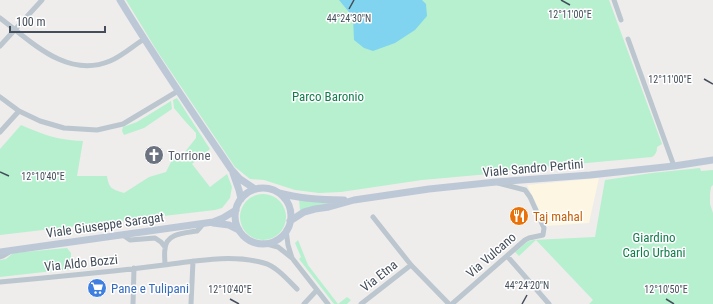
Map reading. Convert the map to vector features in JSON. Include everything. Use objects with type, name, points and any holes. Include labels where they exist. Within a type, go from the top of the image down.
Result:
[{"type":"main road","points":[[120,0],[178,91],[231,169],[240,179],[255,189]]},
{"type":"main road","name":"Viale Sandro Pertini","points":[[290,221],[304,212],[354,200],[429,189],[590,175],[712,162]]},
{"type":"main road","points":[[231,169],[241,199]]},
{"type":"main road","points":[[255,189],[270,189],[277,192],[284,197],[290,212],[290,221],[286,230],[280,237],[272,242],[263,243],[249,240],[239,230],[236,223],[236,210],[241,199],[247,193],[255,189]]},
{"type":"main road","name":"Viale Sandro Pertini","points":[[277,192],[301,198],[322,200],[354,200]]},
{"type":"main road","name":"Viale Giuseppe Saragat","points":[[0,252],[203,224],[223,218],[236,210]]},
{"type":"main road","name":"Viale Giuseppe Saragat","points":[[213,222],[229,225],[239,230]]},
{"type":"street","points":[[0,46],[42,0]]},
{"type":"street","points":[[614,0],[621,20]]},
{"type":"street","points":[[0,18],[43,51],[57,59],[71,64],[84,66],[96,65],[111,61],[144,39]]},
{"type":"street","points":[[628,39],[674,166]]},
{"type":"street","points":[[0,97],[19,111],[40,122],[64,128],[97,130],[123,124],[178,91]]},
{"type":"street","points":[[0,132],[19,111]]},
{"type":"street","name":"Via Vulcano","points":[[450,304],[525,240],[543,235],[544,228],[530,197],[525,190],[496,182]]},
{"type":"street","name":"Via Etna","points":[[373,216],[411,265],[450,304]]},
{"type":"street","points":[[165,265],[165,248],[168,240],[174,235],[197,231],[203,224]]},
{"type":"street","points":[[286,230],[292,258]]},
{"type":"street","name":"Via Aldo Bozzi","points":[[123,234],[130,240],[155,238],[161,242],[165,248]]},
{"type":"street","points":[[263,243],[278,247],[292,258],[328,304]]},
{"type":"street","points":[[0,257],[12,250]]},
{"type":"street","points":[[507,256],[549,304]]},
{"type":"street","name":"Via Aldo Bozzi","points":[[0,282],[192,261],[242,258],[266,263],[282,274],[297,289]]},
{"type":"street","points":[[191,304],[192,261]]},
{"type":"street","name":"Via Etna","points":[[361,304],[411,265]]},
{"type":"street","points":[[133,304],[134,268]]},
{"type":"street","points":[[304,304],[317,290]]},
{"type":"shaded area","points":[[599,178],[589,223],[547,226],[527,185]]},
{"type":"green space","name":"Parco Baronio","points":[[126,0],[609,0],[662,144],[657,147],[656,153],[652,157],[490,172],[489,174],[422,180],[341,192],[319,193],[295,190],[264,180],[250,179],[235,167],[157,51]]},
{"type":"green space","points":[[177,98],[210,149],[192,164],[210,187],[227,174],[232,187],[230,198],[222,208],[0,235],[0,149],[21,125],[51,136],[83,141],[77,176],[107,176],[109,184],[112,188],[124,193],[149,177],[166,172],[173,158],[180,158],[196,138],[196,133],[174,108],[173,100]]},
{"type":"green space","points":[[171,101],[172,109],[144,128],[124,135],[122,131],[123,127],[137,122]]},
{"type":"green space","name":"Giardino Carlo Urbani","points":[[700,168],[701,171],[713,170],[713,185],[711,187],[710,204],[713,213],[713,304],[589,304],[593,300],[536,240],[519,256],[515,252],[527,242],[533,240],[595,237],[605,180]]},
{"type":"green space","points":[[263,194],[276,198],[282,204],[286,217],[282,230],[276,236],[263,240],[250,236],[244,230],[240,217],[244,204],[250,198]]},
{"type":"green space","points":[[299,199],[334,203],[300,211]]},
{"type":"green space","points":[[298,240],[308,265],[338,304],[334,304],[299,259],[301,257],[295,243]]},
{"type":"green space","points":[[67,248],[71,253],[71,269],[0,277],[0,260],[6,259],[13,253]]},
{"type":"green space","points":[[347,297],[351,300],[347,304],[338,304]]},
{"type":"water","points":[[339,0],[422,0],[426,4],[427,16],[415,30],[395,43],[373,51],[364,48],[354,40],[353,17]]},
{"type":"place","name":"Torrione","points":[[154,155]]},
{"type":"place","name":"Taj mahal","points":[[519,216]]},
{"type":"place","name":"Pane e Tulipani","points":[[97,288]]}]
